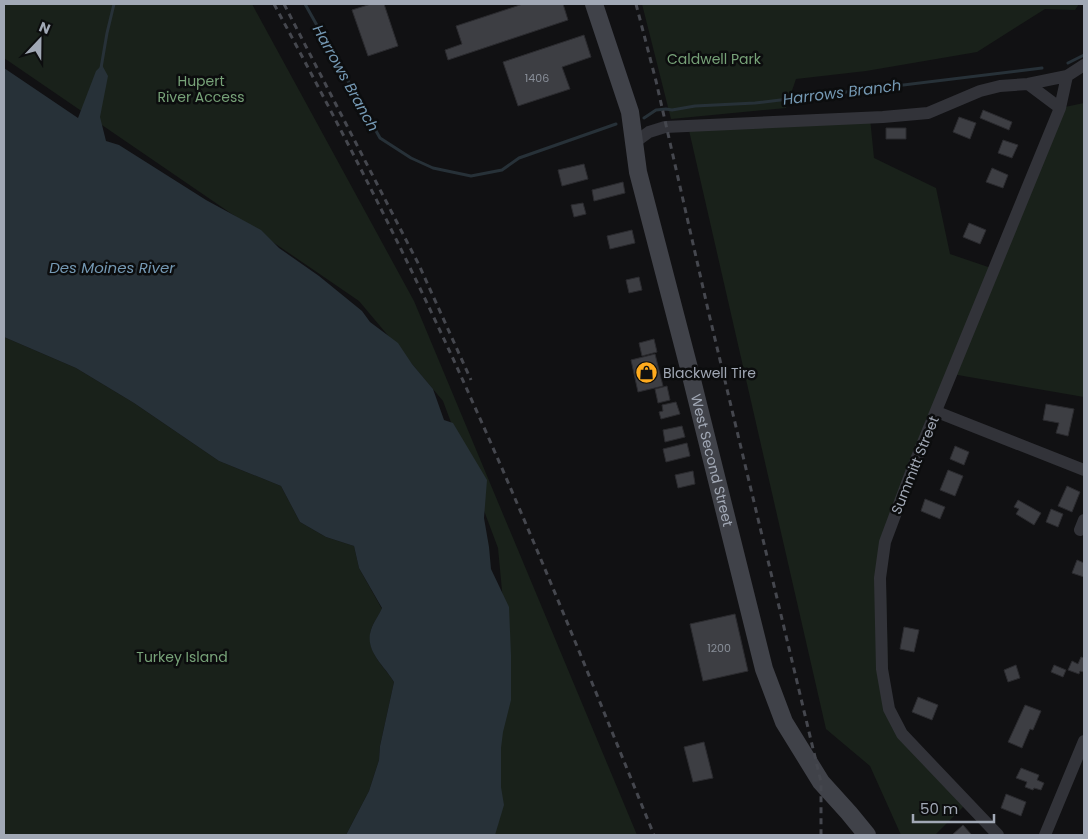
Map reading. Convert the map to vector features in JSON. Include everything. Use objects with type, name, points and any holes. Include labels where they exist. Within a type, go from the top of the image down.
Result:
[{"type":"main road","name":"West Second Street","points":[[594,4],[630,112],[638,172],[692,378],[764,669],[784,722],[820,782],[866,835]]},
{"type":"street","points":[[634,143],[648,132],[665,127],[870,118],[928,113],[980,91],[1000,86],[1028,84],[1067,76],[1084,65]]},
{"type":"street","name":"Summitt Street","points":[[998,835],[902,734],[889,709],[882,668],[880,578],[885,542],[913,467],[1060,108],[1067,76]]},
{"type":"street","points":[[1028,84],[1060,108]]},
{"type":"street","points":[[937,412],[1084,470]]},
{"type":"street","points":[[1045,835],[1084,741]]},
{"type":"green space","name":"Hupert River Access","points":[[4,4],[252,4],[414,301],[637,835],[483,835],[507,644],[498,548],[443,401],[359,301],[4,58]]},
{"type":"green space","name":"Caldwell Park","points":[[642,4],[1079,4],[1075,10],[1045,9],[977,52],[866,71],[796,79],[786,108],[671,119]]},
{"type":"green space","points":[[1084,103],[1084,397],[952,374],[885,542],[889,709],[967,803],[935,835],[901,835],[870,766],[826,729],[688,126],[870,118],[874,158],[936,188],[950,254],[994,269],[1060,108]]},
{"type":"green space","name":"Turkey Island","points":[[4,337],[76,368],[134,403],[219,461],[281,486],[300,522],[326,537],[354,546],[359,568],[382,609],[371,630],[371,645],[376,658],[394,682],[380,746],[379,760],[369,791],[346,835],[4,835]]},
{"type":"water","name":"Des Moines River","points":[[102,65],[108,76],[100,117],[106,141],[119,145],[206,200],[261,230],[279,248],[319,276],[362,311],[370,322],[398,343],[412,364],[433,389],[444,420],[453,423],[487,480],[484,518],[491,569],[509,607],[511,655],[511,700],[501,748],[501,787],[504,805],[495,835],[346,835],[369,791],[379,760],[380,746],[394,682],[370,645],[371,630],[382,608],[359,568],[354,546],[326,537],[300,522],[281,486],[219,461],[134,403],[76,368],[4,337],[4,68],[78,118],[96,71]]},
{"type":"building","points":[[371,4],[384,4],[398,46],[368,56],[352,10]]},
{"type":"building","points":[[523,4],[563,4],[568,20],[448,60],[445,50],[462,44],[456,26]]},
{"type":"building","points":[[584,35],[591,57],[562,67],[570,89],[518,106],[503,62]]},
{"type":"building","points":[[983,110],[1012,122],[1009,130],[980,118]]},
{"type":"building","points":[[959,117],[976,123],[970,139],[953,132]]},
{"type":"building","points":[[886,128],[906,128],[906,139],[886,139]]},
{"type":"building","points":[[1003,140],[1018,145],[1012,158],[998,153]]},
{"type":"building","points":[[584,164],[588,179],[562,186],[558,170]]},
{"type":"building","points":[[992,168],[1008,175],[1003,188],[986,182]]},
{"type":"building","points":[[623,182],[625,193],[594,201],[592,190]]},
{"type":"building","points":[[583,203],[586,214],[574,217],[571,205]]},
{"type":"building","points":[[969,223],[986,230],[980,244],[963,237]]},
{"type":"building","points":[[632,230],[635,243],[610,249],[607,236]]},
{"type":"building","points":[[639,277],[642,290],[629,293],[626,280]]},
{"type":"building","points":[[654,339],[657,352],[642,356],[639,343]]},
{"type":"building","name":"Blackwell Tire","points":[[655,354],[663,386],[638,392],[631,360]]},
{"type":"building","points":[[667,386],[670,400],[658,403],[655,389]]},
{"type":"building","points":[[676,402],[680,414],[661,419],[659,412],[663,411],[662,405]]},
{"type":"building","points":[[1046,404],[1074,409],[1068,436],[1056,433],[1059,423],[1043,420]]},
{"type":"building","points":[[682,426],[685,437],[665,442],[663,430]]},
{"type":"building","points":[[687,443],[690,456],[666,462],[663,449]]},
{"type":"building","points":[[955,446],[969,452],[964,465],[950,459]]},
{"type":"building","points":[[948,470],[963,476],[955,496],[940,490]]},
{"type":"building","points":[[693,471],[695,484],[678,488],[675,475]]},
{"type":"building","points":[[1067,486],[1080,492],[1072,512],[1058,506]]},
{"type":"building","points":[[925,499],[945,507],[940,519],[921,511]]},
{"type":"building","points":[[1018,500],[1041,513],[1034,525],[1016,514],[1019,509],[1014,507]]},
{"type":"building","points":[[1051,509],[1063,514],[1058,527],[1046,522]]},
{"type":"building","points":[[1077,560],[1084,563],[1084,577],[1072,573]]},
{"type":"building","points":[[735,614],[748,671],[703,681],[690,624]]},
{"type":"building","points":[[904,627],[919,630],[914,652],[900,649]]},
{"type":"building","points":[[1081,657],[1084,658],[1084,672],[1080,671],[1079,674],[1068,670],[1072,661],[1078,664]]},
{"type":"building","points":[[1016,665],[1020,678],[1008,682],[1004,670]]},
{"type":"building","points":[[1054,665],[1066,670],[1063,677],[1051,672]]},
{"type":"building","points":[[918,697],[938,705],[932,720],[912,712]]},
{"type":"building","points":[[1025,705],[1041,711],[1033,730],[1030,729],[1022,748],[1008,742]]},
{"type":"building","points":[[704,742],[713,778],[693,782],[684,747]]},
{"type":"building","points":[[1021,768],[1039,775],[1037,780],[1044,783],[1041,790],[1025,787],[1027,782],[1016,778]]},
{"type":"building","points":[[1006,794],[1026,802],[1021,816],[1001,808]]},
{"type":"building","points":[[963,825],[971,834],[952,835]]},
{"type":"waterway","name":"Harrows Branch","points":[[101,68],[114,4]]},
{"type":"waterway","name":"Harrows Branch","points":[[305,4],[380,138],[411,158],[433,168],[471,176],[502,170],[519,158],[616,124]]},
{"type":"waterway","name":"Harrows Branch","points":[[1068,63],[1084,55]]},
{"type":"waterway","name":"Harrows Branch","points":[[644,118],[656,110],[755,103],[1042,68]]},
{"type":"railway","points":[[274,4],[375,198],[447,345],[541,559],[654,835]]},
{"type":"railway","points":[[284,4],[419,265],[471,380]]},
{"type":"railway","points":[[636,4],[656,81],[709,314],[821,782],[821,835]]},
{"type":"place","name":"Blackwell Tire","points":[[647,373]]}]
